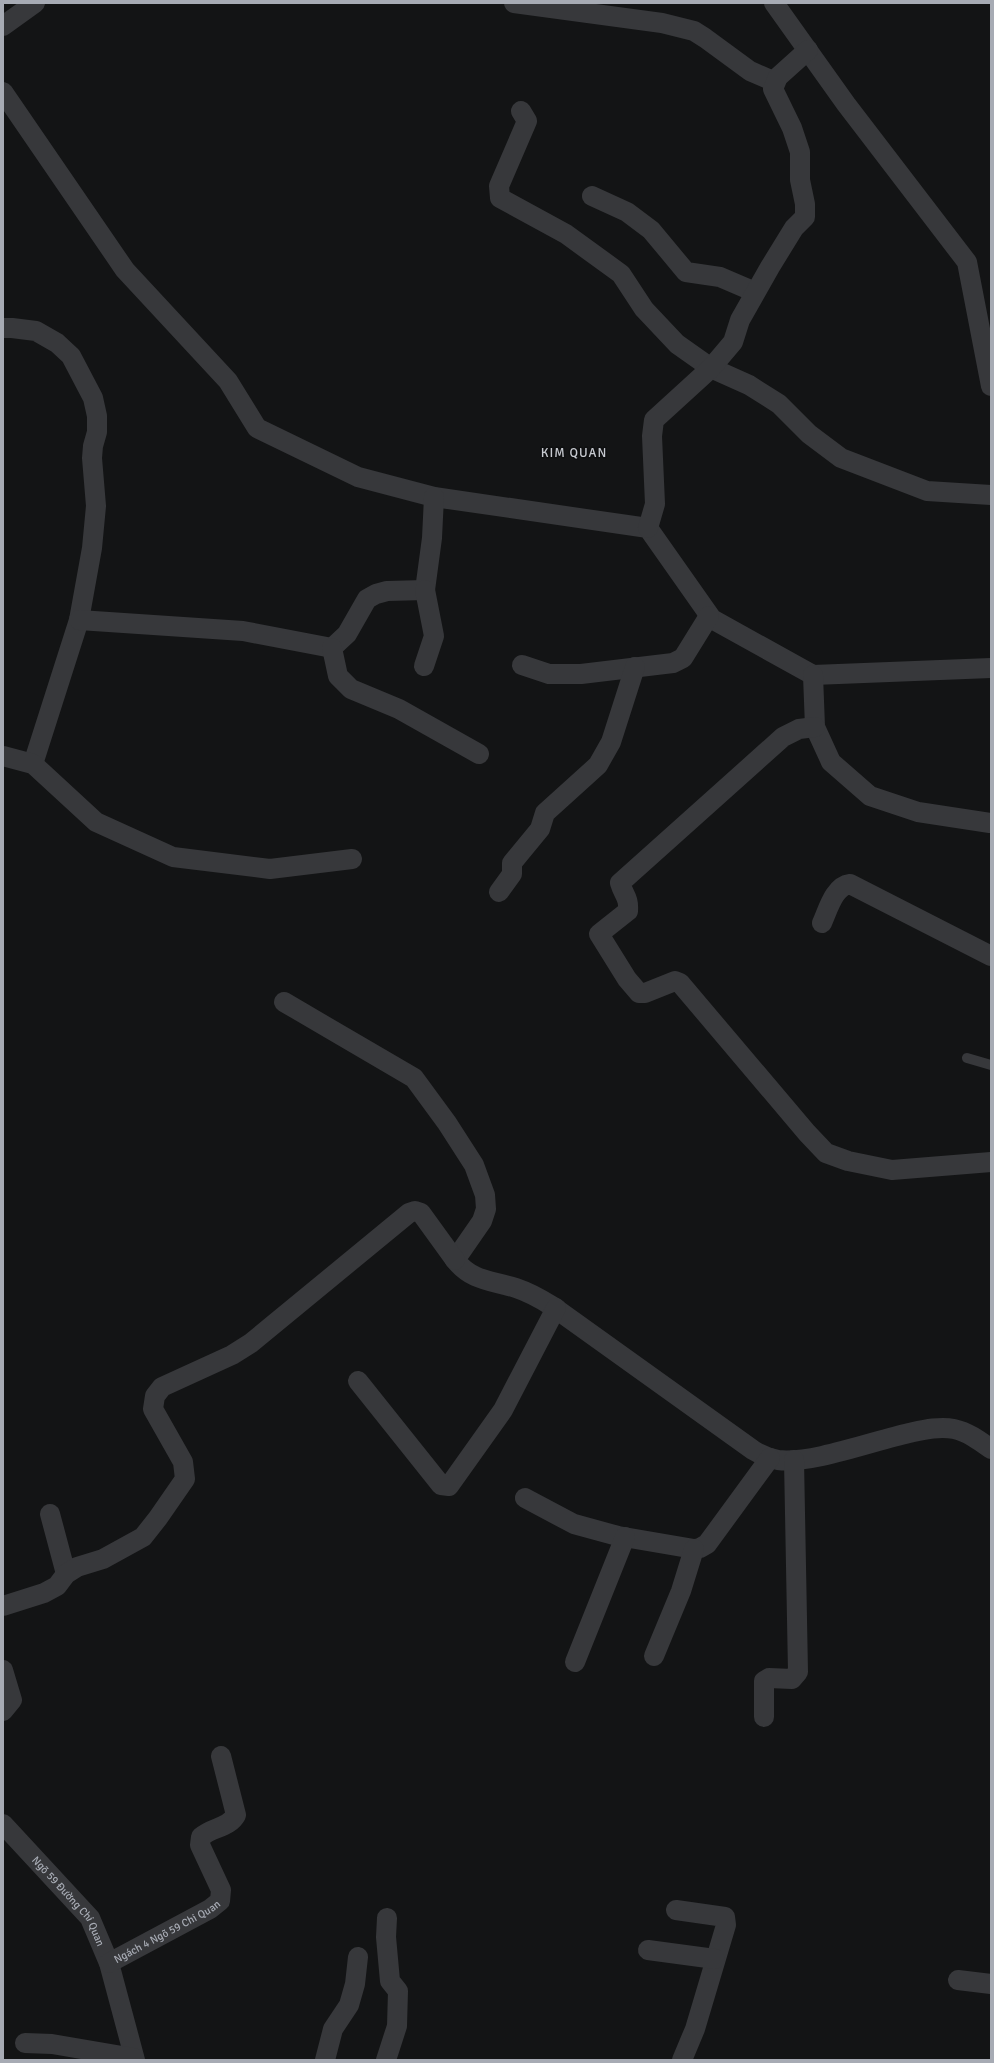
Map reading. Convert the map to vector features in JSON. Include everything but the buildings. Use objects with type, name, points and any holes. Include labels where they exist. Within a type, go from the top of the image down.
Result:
[{"type":"street","points":[[3,26],[35,3]]},
{"type":"street","points":[[514,3],[662,23],[694,31],[750,71],[775,82]]},
{"type":"street","points":[[774,3],[846,104],[967,262],[991,386]]},
{"type":"street","points":[[648,528],[655,504],[652,436],[654,420],[711,368],[733,342],[740,320],[755,292],[794,228],[805,217],[805,204],[800,180],[800,152],[792,128],[774,94],[775,82],[790,65],[808,50]]},
{"type":"street","points":[[3,92],[125,270],[228,380],[257,428],[358,477],[434,498],[648,528],[712,620],[813,675],[991,668]]},
{"type":"street","points":[[521,111],[527,121],[499,186],[500,198],[566,234],[621,274],[644,309],[677,344],[711,368],[749,385],[779,404],[809,434],[840,458],[927,492],[991,495]]},
{"type":"street","points":[[592,196],[628,212],[651,230],[686,272],[720,276],[755,292]]},
{"type":"street","points":[[3,328],[36,331],[57,343],[71,356],[93,398],[97,416],[97,432],[93,446],[92,458],[96,506],[92,548],[79,620],[32,764]]},
{"type":"street","points":[[424,666],[434,636],[425,590],[432,538],[434,498]]},
{"type":"street","points":[[332,648],[347,634],[367,599],[376,594],[387,591],[425,590]]},
{"type":"street","points":[[522,666],[548,674],[581,674],[673,663],[683,658],[709,616]]},
{"type":"street","points":[[79,620],[243,631],[332,648]]},
{"type":"street","points":[[332,648],[338,676],[351,689],[399,709],[478,754]]},
{"type":"street","points":[[499,892],[512,874],[512,863],[540,829],[545,813],[598,765],[612,742],[635,667]]},
{"type":"street","points":[[813,675],[815,727],[830,762],[870,796],[918,812],[990,823]]},
{"type":"street","points":[[815,727],[799,729],[782,737],[620,883],[629,900],[628,911],[599,934],[627,979],[639,993],[645,993],[674,981],[680,983],[806,1133],[826,1153],[848,1161],[892,1170],[991,1162]]},
{"type":"street","points":[[3,756],[32,764],[96,822],[173,857],[270,869],[352,859]]},
{"type":"street","points":[[822,923],[836,893],[842,886],[850,884],[991,956]]},
{"type":"street","points":[[284,1002],[414,1078],[447,1123],[474,1165],[485,1196],[486,1209],[482,1221],[455,1260]]},
{"type":"street","points":[[3,1606],[44,1593],[57,1586],[66,1574],[77,1567],[102,1559],[143,1537],[158,1518],[185,1479],[183,1462],[153,1409],[155,1396],[162,1387],[180,1377],[232,1355],[251,1343],[409,1213],[416,1211],[421,1213],[462,1269],[474,1277],[517,1289],[556,1308],[752,1450],[770,1458],[794,1460],[820,1456],[887,1438],[938,1428],[955,1429],[964,1432],[991,1449]]},
{"type":"street","points":[[358,1381],[441,1485],[449,1486],[502,1410],[556,1308]]},
{"type":"street","points":[[525,1498],[574,1524],[624,1537],[694,1549],[700,1548],[707,1544],[770,1458]]},
{"type":"street","points":[[764,1717],[764,1681],[769,1678],[792,1680],[798,1672],[794,1460]]},
{"type":"street","points":[[50,1514],[66,1574]]},
{"type":"street","points":[[575,1662],[624,1537]]},
{"type":"street","points":[[654,1656],[681,1591],[694,1549]]},
{"type":"street","points":[[3,1670],[12,1700],[3,1711]]},
{"type":"street","name":"Ngách 4 Ngõ 59 Chi Quan","points":[[108,1963],[210,1909],[220,1901],[221,1890],[200,1845],[201,1837],[206,1832],[232,1822],[236,1815],[221,1756]]},
{"type":"street","name":"Ngõ 59 Đường Chi Quan","points":[[3,1824],[90,1918],[108,1963],[134,2059]]},
{"type":"street","points":[[676,1910],[725,1917],[726,1925],[694,2028],[682,2060]]},
{"type":"street","points":[[386,2060],[397,2026],[398,1991],[390,1981],[386,1937],[387,1918]]},
{"type":"street","points":[[648,1950],[715,1959]]},
{"type":"street","points":[[325,2060],[333,2030],[349,2005],[355,1984],[358,1957]]},
{"type":"street","points":[[958,1980],[991,1984]]},
{"type":"street","points":[[25,2043],[52,2044],[134,2059]]},
{"type":"lane","points":[[966,1058],[991,1065]]},
{"type":"district","name":"KIM QUAN","points":[[574,452]]}]
